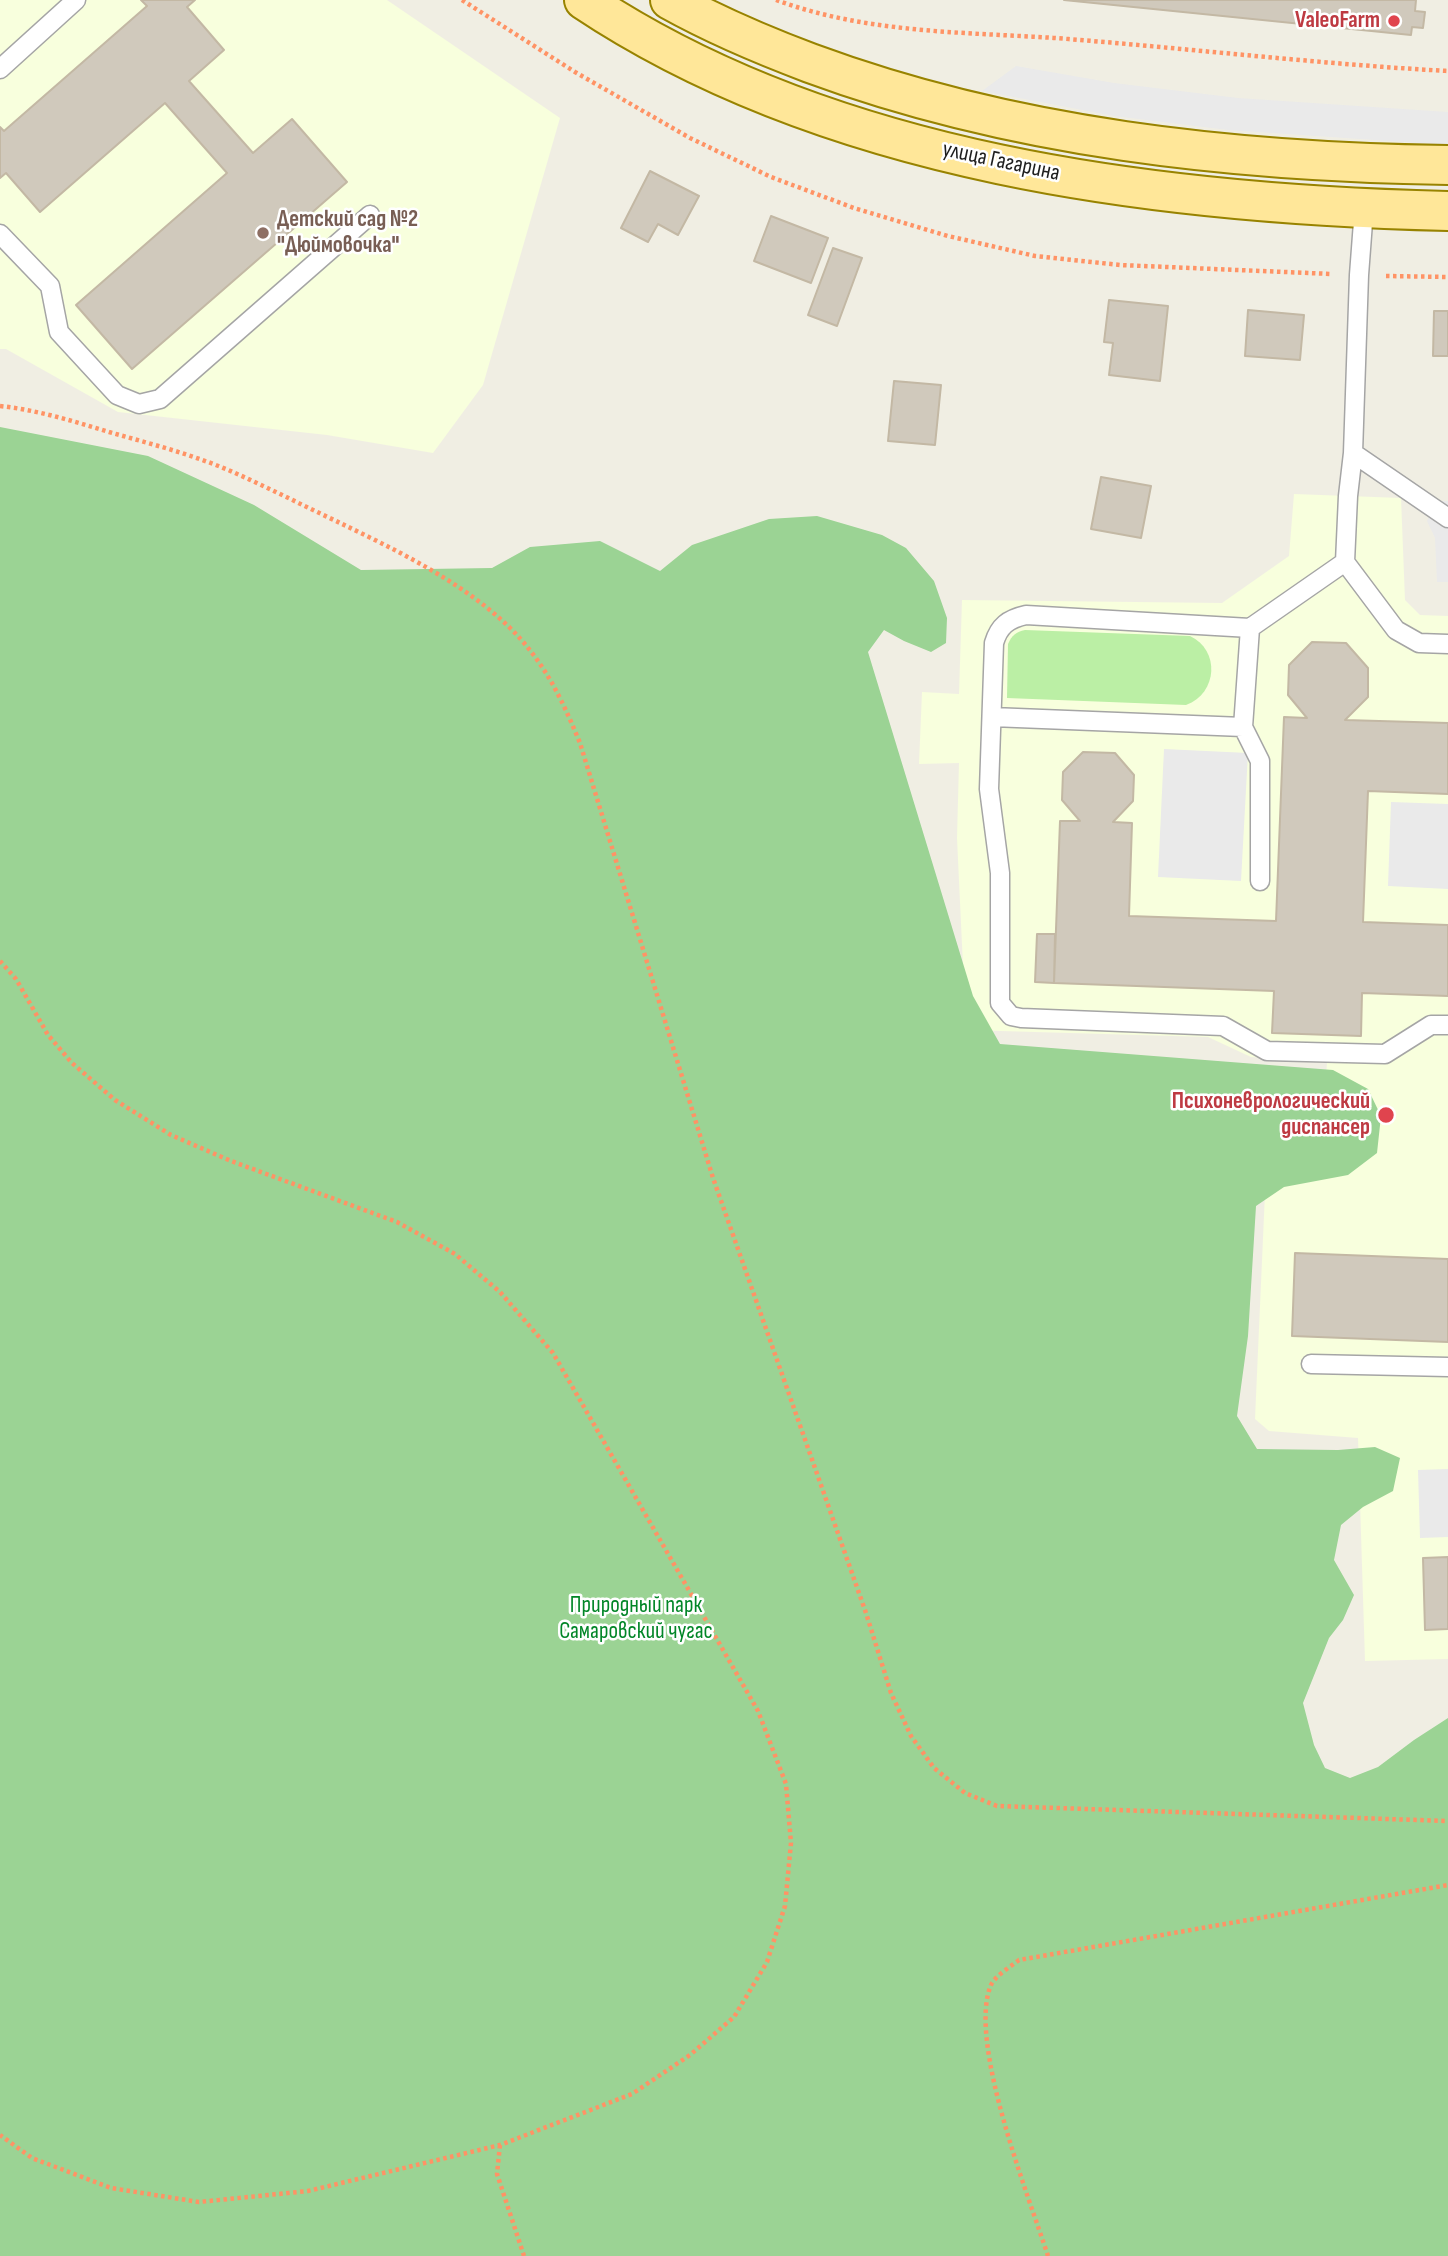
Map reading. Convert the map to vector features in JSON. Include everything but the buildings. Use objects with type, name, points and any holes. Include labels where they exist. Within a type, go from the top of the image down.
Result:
[{"type":"main road","name":"улица Гагарина","points":[[584,0],[669,51],[746,87],[905,142],[989,162],[1103,182],[1217,197],[1364,209],[1448,211]]},
{"type":"main road","name":"улица Гагарина","points":[[670,0],[765,46],[837,73],[917,98],[1000,118],[1135,142],[1224,153],[1368,164],[1448,165]]},
{"type":"main road","points":[[1364,209],[1368,164]]},
{"type":"lane","points":[[0,69],[76,0]]},
{"type":"lane","points":[[1364,209],[1353,453],[1345,562],[1396,630],[1419,643],[1448,644]]},
{"type":"lane","points":[[0,234],[50,286],[59,332],[117,395],[139,404],[160,399],[370,215]]},
{"type":"lane","points":[[1353,453],[1448,519]]},
{"type":"lane","points":[[1345,562],[1250,628],[1026,615],[1013,618],[998,631],[994,643],[989,789],[1000,873],[998,995],[1000,1003],[1012,1016],[1021,1018],[1223,1026],[1266,1051],[1280,1052],[1385,1054],[1431,1025],[1448,1025]]},
{"type":"lane","points":[[1250,628],[1243,727],[1261,761],[1260,881]]},
{"type":"lane","points":[[992,718],[1243,727]]},
{"type":"lane","points":[[1311,1364],[1448,1367]]},
{"type":"path","points":[[462,0],[575,72],[690,138],[771,177],[854,208],[948,236],[1035,257],[1120,265],[1448,277]]},
{"type":"path","points":[[776,0],[842,19],[891,28],[1068,39],[1448,71]]},
{"type":"path","points":[[0,407],[73,421],[182,453],[234,472],[374,540],[467,592],[507,626],[538,659],[560,695],[580,743],[713,1178],[866,1614],[891,1693],[911,1737],[934,1768],[965,1793],[997,1806],[1448,1821]]},
{"type":"path","points":[[0,961],[16,979],[48,1035],[72,1063],[115,1100],[171,1135],[219,1156],[397,1222],[455,1254],[500,1292],[553,1353],[758,1711],[786,1784],[791,1843],[785,1906],[767,1962],[734,2017],[690,2055],[632,2094],[500,2145],[308,2191],[199,2202],[111,2188],[32,2158],[0,2135]]},
{"type":"path","points":[[1048,2256],[1003,2119],[987,2048],[986,2001],[992,1982],[1019,1960],[1448,1885]]},
{"type":"path","points":[[500,2145],[497,2174],[524,2256]]},
{"type":"shaded area","name":"Детский сад №2 \"Дюймовочка\"","points":[[0,0],[387,0],[560,118],[483,385],[433,453],[327,435],[118,412],[6,349],[0,349]]},
{"type":"shaded area","points":[[1016,66],[1114,83],[1238,98],[1448,112],[1448,145],[1228,130],[1114,116],[982,91]]},
{"type":"shaded area","name":"Психоневрологический диспансер","points":[[1294,494],[1401,498],[1405,600],[1420,615],[1448,616],[1448,1659],[1365,1661],[1358,1438],[1269,1431],[1255,1419],[1266,1170],[1319,1168],[1327,1063],[1251,1057],[1208,1037],[966,1030],[957,838],[959,763],[919,764],[922,692],[959,694],[962,600],[1222,603],[1289,556]]},
{"type":"shaded area","points":[[1436,501],[1448,501],[1448,582],[1437,582],[1435,538],[1427,521]]},
{"type":"shaded area","points":[[1164,749],[1248,753],[1241,881],[1158,877]]},
{"type":"shaded area","points":[[1391,802],[1448,804],[1448,889],[1388,886]]},
{"type":"shaded area","points":[[1448,1469],[1448,1537],[1420,1538],[1418,1470]]},
{"type":"green space","name":"Природный парк Самаровский чугас","points":[[0,427],[148,456],[254,505],[361,570],[492,568],[530,547],[600,541],[660,571],[692,545],[769,519],[817,516],[882,535],[906,548],[934,581],[947,618],[946,643],[931,652],[884,630],[868,652],[973,996],[1000,1044],[1333,1070],[1368,1089],[1381,1116],[1377,1153],[1348,1175],[1284,1187],[1256,1206],[1248,1336],[1237,1416],[1257,1449],[1338,1450],[1375,1447],[1400,1458],[1393,1491],[1363,1507],[1341,1525],[1334,1560],[1354,1595],[1343,1620],[1329,1638],[1303,1703],[1314,1745],[1325,1768],[1350,1778],[1378,1767],[1448,1718],[1448,2256],[0,2256]]},
{"type":"green space","points":[[1025,630],[1190,636],[1200,642],[1207,651],[1211,671],[1209,682],[1197,699],[1186,705],[1007,698],[1008,644],[1015,634]]},
{"type":"place","name":"ValeoFarm","points":[[1394,21]]},
{"type":"place","name":"Детский сад №2 \"Дюймовочка\"","points":[[263,233]]},
{"type":"place","name":"Психоневрологический диспансер","points":[[1386,1115]]}]
